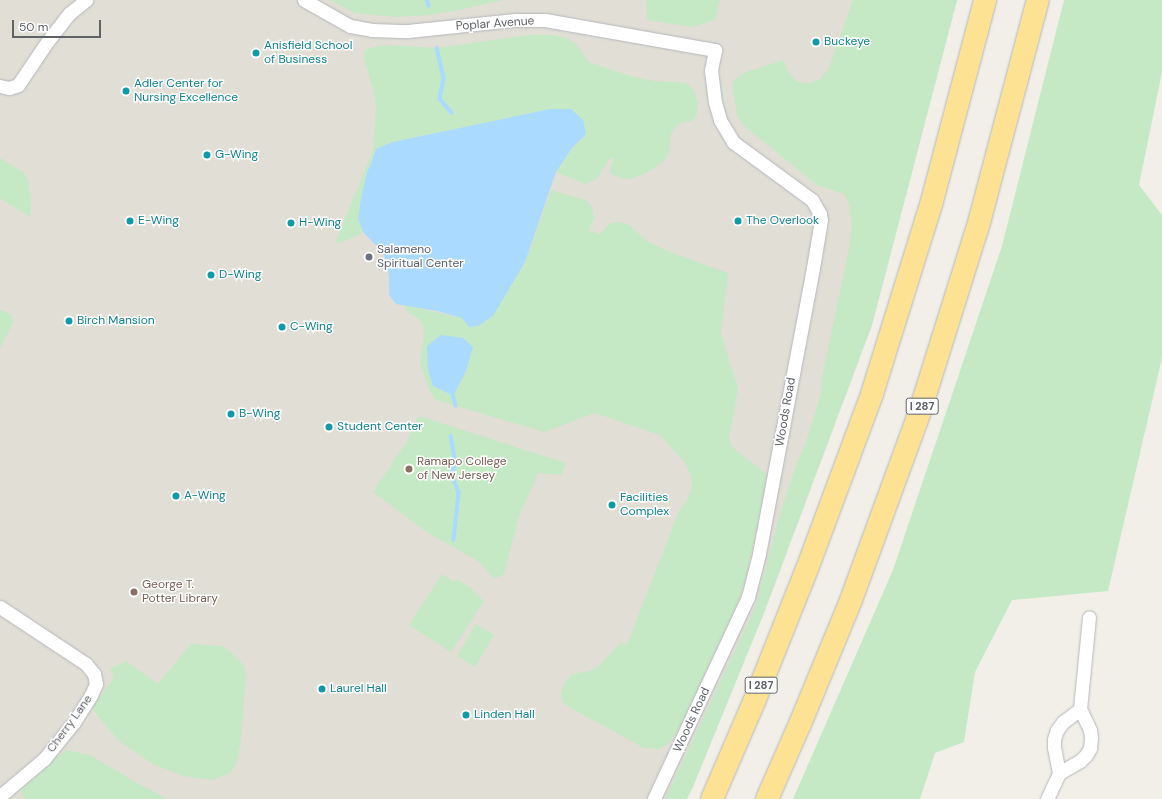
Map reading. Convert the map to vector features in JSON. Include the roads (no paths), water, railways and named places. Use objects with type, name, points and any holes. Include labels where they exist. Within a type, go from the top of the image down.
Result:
[{"type":"highway","name":"I 287","points":[[712,799],[754,702],[804,577],[874,387],[931,205],[985,0]]},
{"type":"highway","name":"I 287","points":[[767,799],[815,690],[851,600],[920,411],[982,212],[1038,0]]},
{"type":"street","points":[[0,86],[9,88],[18,85],[51,36],[70,13],[86,0]]},
{"type":"street","name":"Poplar Avenue","points":[[304,0],[350,26],[372,30],[408,31],[515,20],[545,20],[715,50]]},
{"type":"street","name":"Woods Road","points":[[654,799],[748,597],[761,546],[821,220],[820,214],[812,200],[733,142],[720,120],[715,102],[711,70],[715,50]]},
{"type":"street","name":"Cherry Lane","points":[[0,607],[86,664],[94,674],[96,680],[96,684],[91,695],[74,722],[44,759],[0,796]]},
{"type":"street","points":[[1059,773],[1080,762],[1090,748],[1092,738],[1090,730],[1080,709],[1089,617]]},
{"type":"street","points":[[1047,799],[1059,773],[1054,748],[1056,734],[1063,722],[1080,709]]},
{"type":"water","points":[[550,109],[571,109],[583,120],[586,134],[572,148],[556,172],[525,262],[493,316],[478,326],[469,327],[462,318],[437,311],[396,304],[389,295],[389,275],[384,254],[363,232],[358,219],[367,173],[376,149],[393,142]]},
{"type":"water","points":[[441,335],[463,338],[473,347],[466,371],[454,394],[450,394],[433,386],[428,370],[427,346]]},
{"type":"waterway","points":[[427,0],[429,6]]},
{"type":"waterway","points":[[437,48],[444,78],[440,99],[452,113]]},
{"type":"waterway","points":[[453,394],[456,406]]},
{"type":"waterway","points":[[451,436],[456,463],[452,474],[459,493],[454,540]]},
{"type":"place","name":"Buckeye","points":[[816,42]]},
{"type":"place","name":"Anisfield School of Business","points":[[256,53]]},
{"type":"place","name":"Adler Center for Nursing Excellence","points":[[126,91]]},
{"type":"place","name":"G-Wing","points":[[207,155]]},
{"type":"place","name":"E-Wing","points":[[130,221]]},
{"type":"place","name":"The Overlook","points":[[738,221]]},
{"type":"place","name":"H-Wing","points":[[291,223]]},
{"type":"place","name":"Salameno Spiritual Center","points":[[369,257]]},
{"type":"place","name":"D-Wing","points":[[211,275]]},
{"type":"place","name":"Birch Mansion","points":[[69,321]]},
{"type":"place","name":"C-Wing","points":[[282,327]]},
{"type":"place","name":"B-Wing","points":[[231,414]]},
{"type":"place","name":"Student Center","points":[[329,427]]},
{"type":"place","name":"Ramapo College of New Jersey","points":[[409,469]]},
{"type":"place","name":"A-Wing","points":[[176,496]]},
{"type":"place","name":"Facilities Complex","points":[[612,505]]},
{"type":"place","name":"George T. Potter Library","points":[[134,592]]},
{"type":"place","name":"Laurel Hall","points":[[322,689]]},
{"type":"place","name":"Linden Hall","points":[[466,715]]}]
